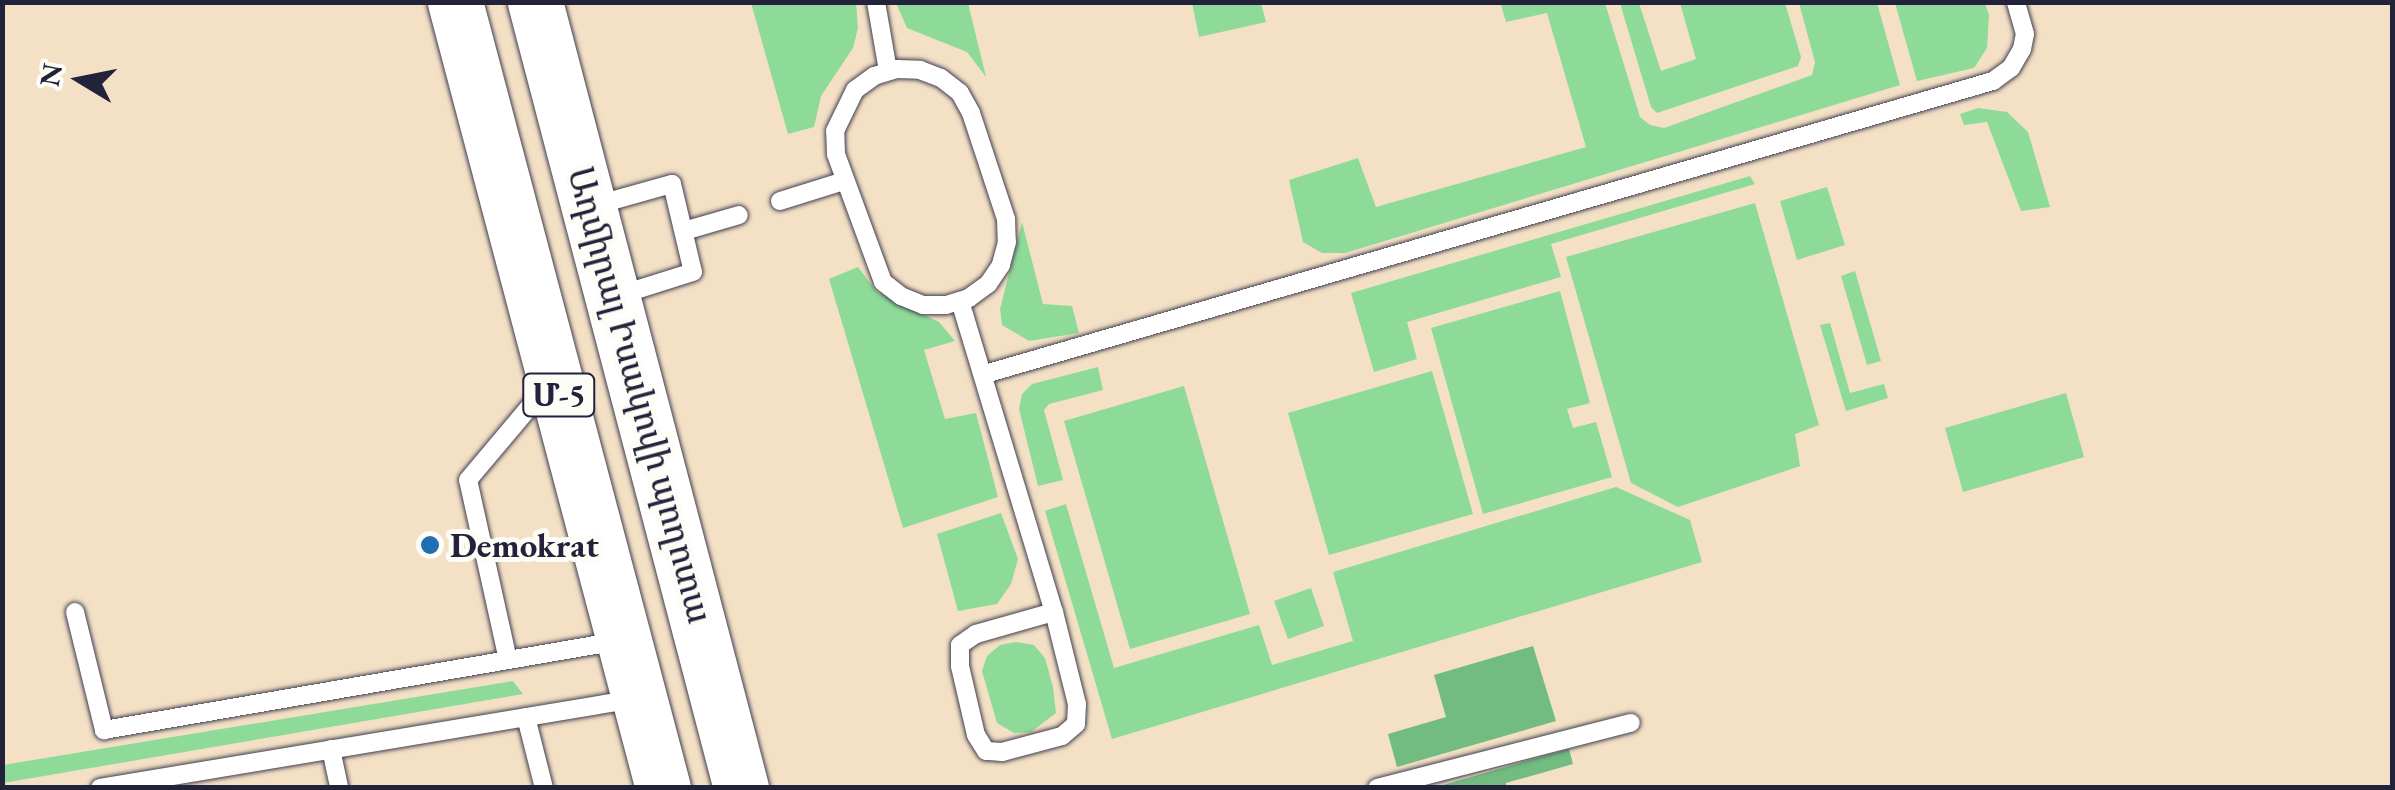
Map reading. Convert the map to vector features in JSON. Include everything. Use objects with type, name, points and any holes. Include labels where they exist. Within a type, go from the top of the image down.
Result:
[{"type":"highway","points":[[423,2],[473,64]]},
{"type":"highway","name":"Մ-5","points":[[455,2],[663,788]]},
{"type":"highway","name":"Ադմիրալ Իսակովի պողոտա","points":[[538,7],[742,788]]},
{"type":"lane","points":[[876,2],[888,71]]},
{"type":"lane","points":[[985,374],[1993,81],[2011,68],[2022,49],[2025,34],[2016,2]]},
{"type":"lane","points":[[920,70],[941,78],[960,94],[971,113],[1006,218],[1007,242],[1001,265],[988,284],[960,301],[923,305],[901,296],[883,282],[844,182],[835,130],[842,108],[855,90],[888,71],[920,70]]},
{"type":"lane","points":[[780,201],[844,182]]},
{"type":"lane","points":[[592,207],[672,184],[694,272],[614,296]]},
{"type":"lane","points":[[684,232],[739,214]]},
{"type":"lane","points":[[960,301],[985,374],[1054,612],[1078,704],[1076,724],[1062,736],[1002,752],[986,751],[976,735],[960,666],[960,645],[976,634],[1054,612]]},
{"type":"lane","points":[[508,660],[468,480],[554,377]]},
{"type":"lane","points":[[75,612],[104,730],[623,640]]},
{"type":"lane","points":[[100,788],[640,698]]},
{"type":"lane","points":[[526,717],[544,788]]},
{"type":"lane","points":[[1377,788],[1631,723]]},
{"type":"lane","points":[[331,749],[339,788]]},
{"type":"green space","points":[[751,3],[856,3],[858,28],[853,48],[821,96],[814,127],[788,134]]},
{"type":"green space","points":[[896,3],[968,3],[986,77],[967,52],[907,28]]},
{"type":"green space","points":[[1192,3],[1261,3],[1266,22],[1199,37]]},
{"type":"green space","points":[[1605,3],[1640,117],[1650,125],[1664,128],[1812,75],[1815,62],[1799,3],[1877,3],[1900,85],[1345,253],[1322,253],[1303,242],[1289,180],[1358,158],[1376,207],[1586,147],[1547,13],[1506,22],[1501,5]]},
{"type":"green space","points":[[1620,3],[1639,3],[1661,71],[1696,59],[1680,3],[1785,3],[1801,57],[1798,66],[1657,113],[1651,107]]},
{"type":"green space","points":[[1895,3],[1985,3],[1989,15],[1987,48],[1974,68],[1917,81]]},
{"type":"green space","points":[[1978,108],[2007,112],[2028,132],[2050,207],[2021,211],[1987,122],[1964,125],[1960,114]]},
{"type":"green space","points":[[1750,176],[1755,184],[1551,244],[1561,277],[1407,322],[1417,359],[1374,372],[1351,293]]},
{"type":"green space","points":[[1827,187],[1845,245],[1797,260],[1780,201]]},
{"type":"green space","points":[[1755,203],[1819,425],[1795,434],[1800,466],[1678,507],[1631,483],[1566,257]]},
{"type":"green space","points":[[1022,222],[1043,304],[1072,306],[1079,333],[1029,341],[1002,325],[1000,309]]},
{"type":"green space","points":[[858,267],[877,292],[939,322],[955,341],[924,350],[945,419],[976,413],[998,497],[903,528],[829,279]]},
{"type":"green space","points":[[1855,271],[1881,361],[1867,365],[1841,276]]},
{"type":"green space","points":[[1560,291],[1590,403],[1567,409],[1573,428],[1596,422],[1612,477],[1483,514],[1431,328]]},
{"type":"green space","points":[[1830,323],[1850,393],[1884,384],[1888,398],[1846,411],[1820,325]]},
{"type":"green space","points":[[1098,367],[1103,390],[1049,404],[1044,410],[1063,480],[1038,486],[1019,409],[1022,394],[1032,384]]},
{"type":"green space","points":[[1432,371],[1473,514],[1329,555],[1288,413]]},
{"type":"green space","points":[[1184,386],[1250,614],[1130,649],[1064,421]]},
{"type":"green space","points":[[2066,393],[2084,457],[1963,492],[1945,428]]},
{"type":"green space","points":[[1616,487],[1690,520],[1702,562],[1112,739],[1045,511],[1066,504],[1114,668],[1259,625],[1272,665],[1353,641],[1333,572]]},
{"type":"green space","points":[[1001,513],[1018,559],[1011,584],[997,604],[958,611],[937,534]]},
{"type":"green space","points":[[1311,588],[1324,626],[1288,639],[1274,601]]},
{"type":"green space","points":[[1000,645],[1034,645],[1045,658],[1053,687],[1056,713],[1031,732],[1014,733],[997,723],[982,671],[987,656]]},
{"type":"green space","points":[[1533,646],[1556,721],[1397,767],[1388,734],[1446,717],[1434,675]]},
{"type":"green space","points":[[513,681],[523,694],[3,783],[3,765]]},
{"type":"green space","points":[[1569,749],[1573,764],[1506,783],[1506,787],[1436,787]]},
{"type":"place","name":"Demokrat","points":[[430,545]]}]
